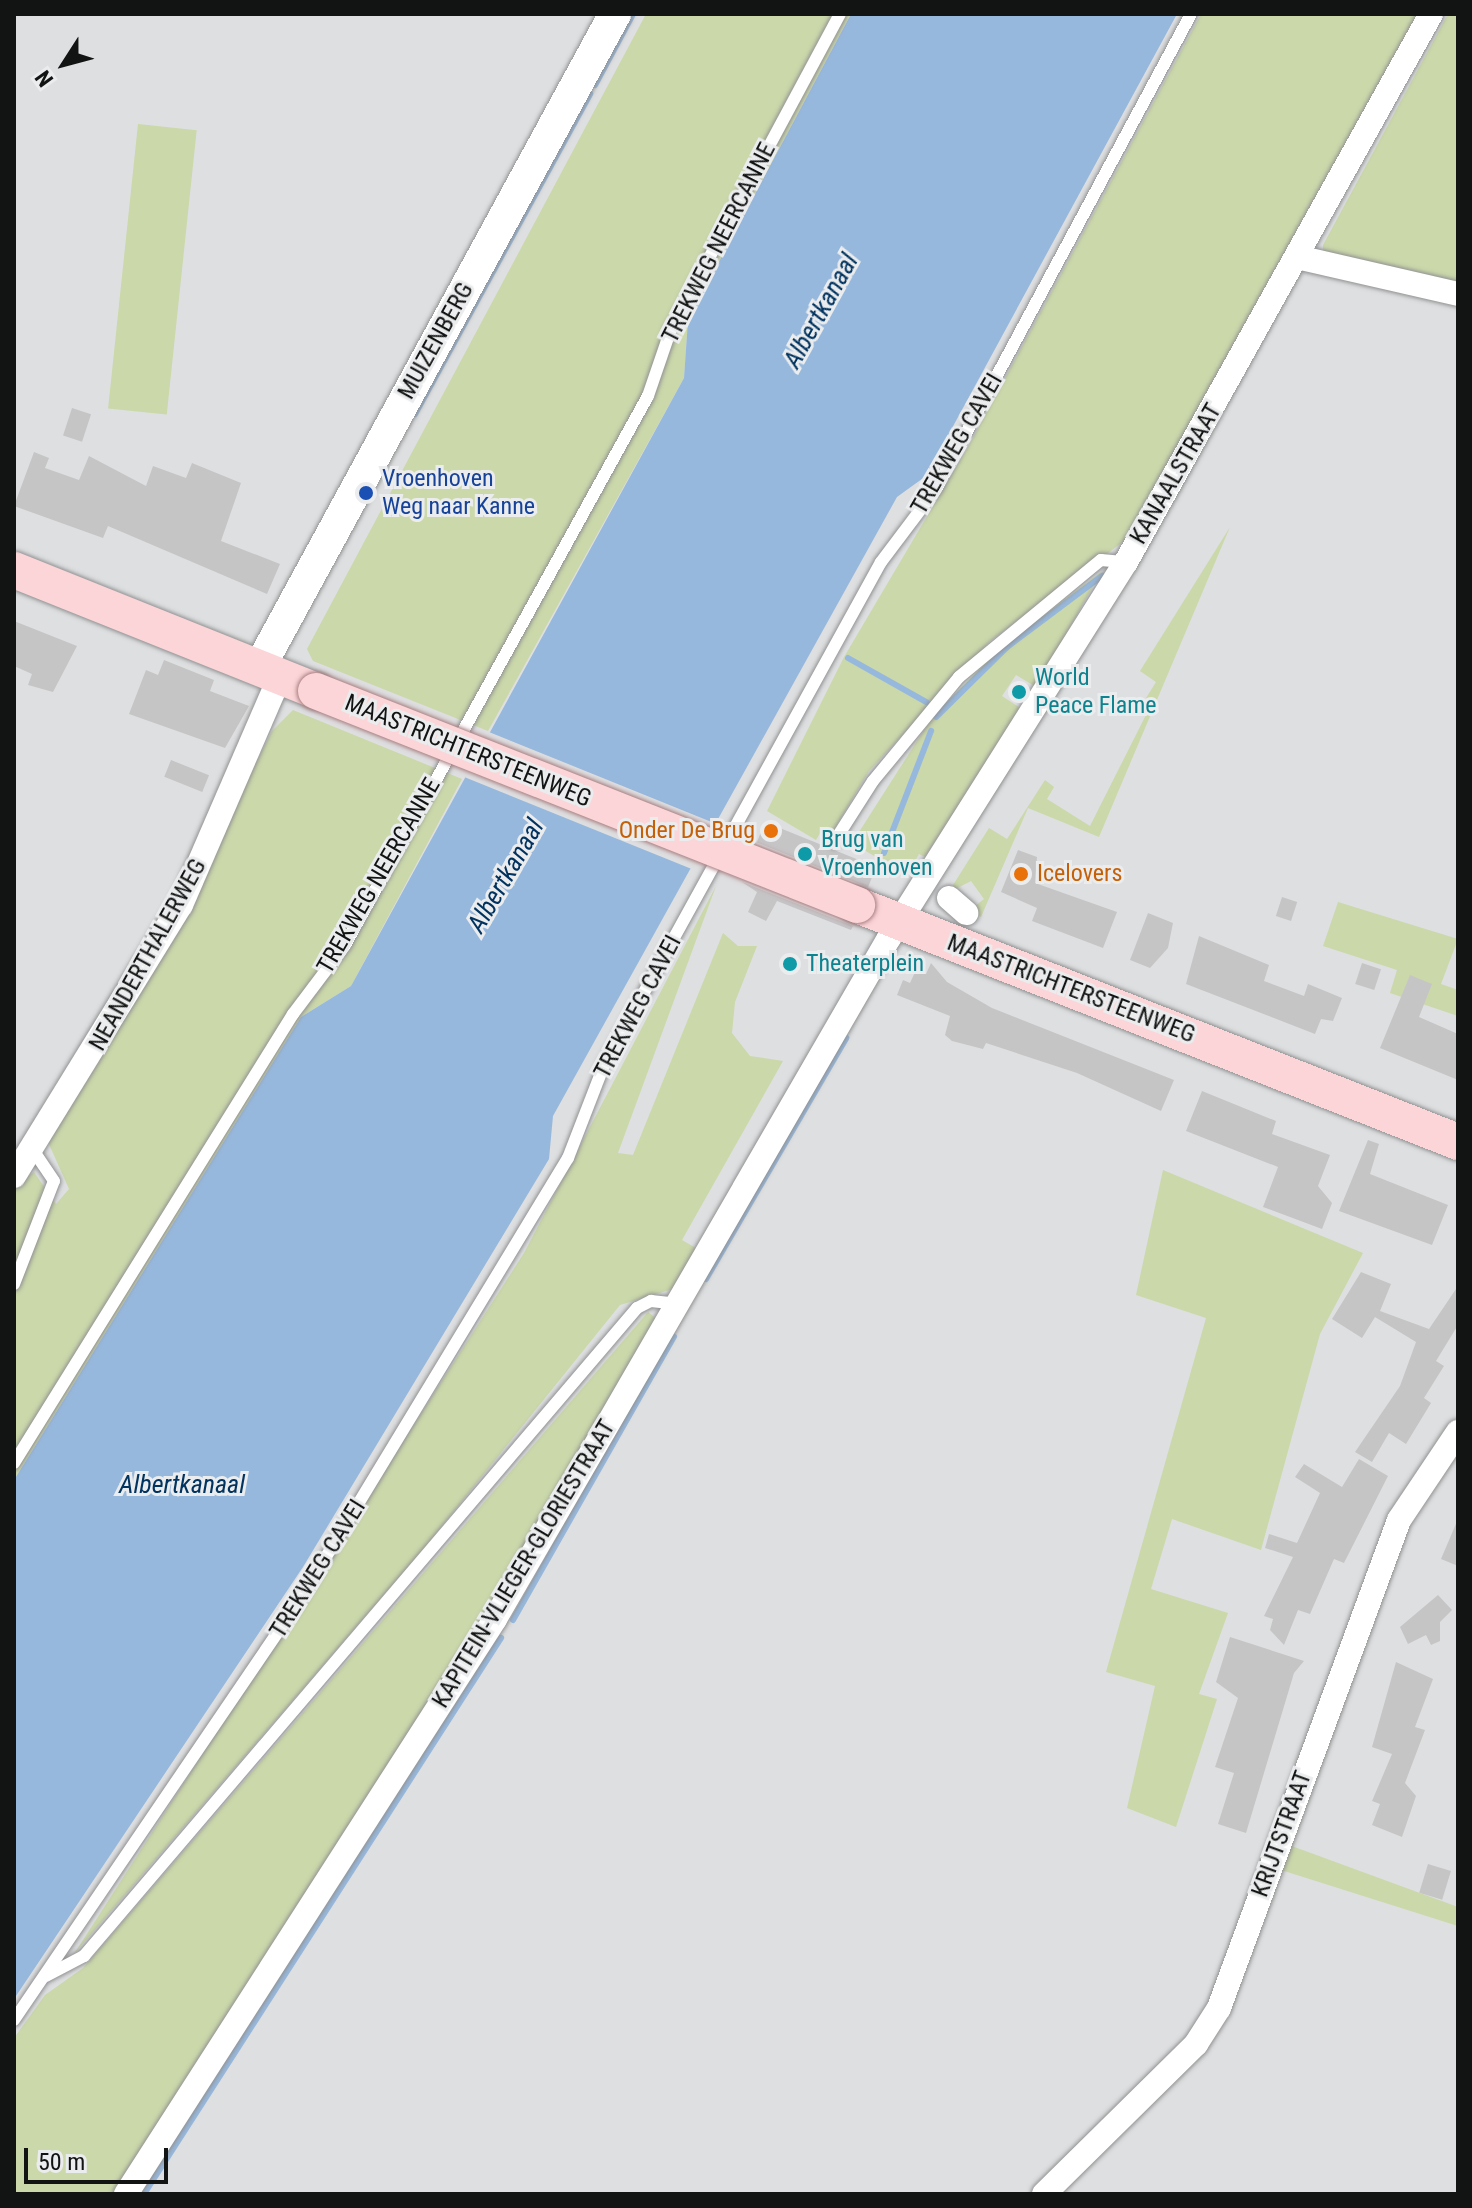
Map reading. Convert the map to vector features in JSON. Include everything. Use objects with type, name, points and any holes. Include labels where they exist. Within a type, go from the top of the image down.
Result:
[{"type":"main road","name":"MAASTRICHTERSTEENWEG","points":[[14,570],[1458,1142]]},
{"type":"street","name":"MUIZENBERG","points":[[269,672],[615,14]]},
{"type":"street","name":"KANAALSTRAAT","points":[[903,924],[1126,562],[1301,258],[1431,14]]},
{"type":"street","points":[[1301,258],[1458,294]]},
{"type":"street","name":"NEANDERTHALERWEG","points":[[14,1176],[33,1150],[181,905],[262,723],[269,672]]},
{"type":"street","name":"KAPITEIN-VLIEGER-GLORIESTRAAT","points":[[126,2194],[495,1619],[903,924]]},
{"type":"street","name":"KRIJTSTRAAT","points":[[1044,2194],[1196,2044],[1219,2008],[1399,1520],[1458,1432]]},
{"type":"lane","name":"TREKWEG NEERCANNE","points":[[14,1463],[293,1014],[345,945],[648,396],[671,329],[840,14]]},
{"type":"lane","name":"TREKWEG CAVEI","points":[[14,2020],[301,1598],[568,1158],[604,1065],[881,562],[936,489],[1191,14]]},
{"type":"lane","points":[[834,842],[873,781],[959,677],[1101,560],[1126,562]]},
{"type":"lane","points":[[14,1284],[54,1181],[33,1150]]},
{"type":"lane","points":[[46,1976],[84,1956],[637,1308],[651,1301],[679,1304]]},
{"type":"green space","points":[[646,14],[851,14],[688,320],[684,378],[488,731],[313,661],[307,649]]},
{"type":"green space","points":[[1201,14],[1427,14],[1132,535],[989,642],[869,771],[832,833],[823,828],[816,840],[767,811],[844,657],[968,447]]},
{"type":"green space","points":[[1448,14],[1458,14],[1458,285],[1323,257],[1323,245]]},
{"type":"green space","points":[[138,124],[197,130],[167,415],[108,408]]},
{"type":"green space","points":[[1230,527],[1099,837],[1028,808],[981,917],[970,910],[984,899],[971,881],[948,893],[989,828],[1007,839],[1045,780],[1054,787],[1047,799],[1090,826],[1152,703],[1146,698],[1156,682],[1140,671]]},
{"type":"green space","points":[[1101,572],[1036,687],[1016,675],[1002,696],[1022,709],[925,857],[919,854],[907,875],[852,843],[933,716],[1004,644]]},
{"type":"green space","points":[[293,710],[462,779],[351,986],[301,1017],[14,1480],[14,1186],[34,1172],[56,1204],[69,1189],[48,1142],[58,1116],[136,1001],[272,731]]},
{"type":"green space","points":[[716,886],[618,1153],[633,1155],[723,933],[738,946],[757,946],[735,1002],[732,1033],[750,1056],[783,1061],[682,1240],[701,1251],[676,1288],[620,1305],[425,1547],[74,1954],[524,1253]]},
{"type":"green space","points":[[1338,902],[1458,939],[1441,984],[1458,990],[1458,1016],[1390,993],[1397,970],[1323,946]]},
{"type":"green space","points":[[1163,1170],[1363,1253],[1320,1334],[1261,1550],[1172,1519],[1151,1589],[1228,1613],[1199,1694],[1217,1699],[1176,1827],[1127,1808],[1155,1686],[1106,1672],[1206,1318],[1136,1295]]},
{"type":"green space","points":[[648,1312],[662,1323],[477,1642],[120,2194],[14,2194],[14,2038],[45,1995],[83,1968]]},
{"type":"green space","points":[[1289,1845],[1458,1907],[1458,1926],[1281,1870]]},
{"type":"water","name":"Albertkanaal","points":[[851,14],[1177,14],[926,476],[897,497],[553,1116],[549,1159],[303,1567],[14,1999],[14,1480],[301,1017],[351,986],[684,378],[688,320]]},
{"type":"pier","points":[[484,730],[720,825],[700,872],[465,777]]},
{"type":"building","points":[[72,408],[91,414],[82,442],[63,436]]},
{"type":"building","points":[[34,452],[49,458],[45,468],[79,480],[89,456],[146,486],[153,466],[186,478],[192,463],[241,483],[221,541],[280,564],[267,594],[108,526],[103,538],[14,506]]},
{"type":"building","points":[[14,621],[77,646],[53,692],[28,685],[32,674],[14,666]]},
{"type":"building","points":[[164,660],[214,680],[210,691],[249,706],[225,748],[129,714],[146,670],[158,675]]},
{"type":"building","points":[[171,760],[209,775],[202,792],[164,777]]},
{"type":"building","points":[[765,822],[876,867],[868,887],[757,842]]},
{"type":"building","points":[[1018,850],[1037,857],[1035,883],[1117,912],[1103,948],[1032,921],[1037,908],[1001,892]]},
{"type":"building","points":[[742,882],[853,926],[851,930],[777,901],[766,921],[748,912],[757,892]]},
{"type":"building","points":[[1282,897],[1297,902],[1291,921],[1276,916]]},
{"type":"building","points":[[1148,913],[1173,923],[1168,948],[1150,968],[1130,960]]},
{"type":"building","points":[[1199,936],[1269,965],[1264,981],[1304,996],[1308,984],[1342,998],[1333,1021],[1321,1019],[1315,1034],[1186,984]]},
{"type":"building","points":[[931,963],[947,982],[992,1008],[1174,1080],[1161,1111],[1077,1073],[986,1043],[983,1049],[952,1041],[945,1035],[950,1016],[897,995],[903,980],[910,983],[916,970],[926,974]]},
{"type":"building","points":[[1362,963],[1381,969],[1374,990],[1355,984]]},
{"type":"building","points":[[1410,975],[1432,984],[1419,1017],[1458,1034],[1458,1080],[1380,1048]]},
{"type":"building","points":[[1202,1091],[1276,1121],[1272,1134],[1330,1155],[1318,1186],[1332,1203],[1322,1229],[1263,1207],[1278,1167],[1186,1131]]},
{"type":"building","points":[[1368,1140],[1379,1144],[1370,1174],[1448,1205],[1432,1245],[1339,1211]]},
{"type":"building","points":[[1361,1272],[1391,1284],[1380,1311],[1429,1329],[1458,1286],[1458,1325],[1436,1361],[1444,1366],[1424,1398],[1431,1403],[1406,1444],[1389,1433],[1372,1462],[1355,1452],[1400,1386],[1416,1342],[1375,1317],[1362,1338],[1332,1319]]},
{"type":"building","points":[[1359,1459],[1388,1476],[1344,1563],[1334,1559],[1310,1614],[1298,1610],[1284,1645],[1270,1630],[1273,1619],[1264,1616],[1293,1557],[1265,1548],[1269,1534],[1297,1543],[1320,1493],[1295,1477],[1304,1464],[1342,1487]]},
{"type":"building","points":[[1458,1519],[1458,1566],[1441,1559]]},
{"type":"building","points":[[1438,1595],[1452,1610],[1440,1622],[1440,1641],[1431,1645],[1426,1635],[1408,1644],[1400,1627]]},
{"type":"building","points":[[1230,1637],[1304,1661],[1294,1673],[1246,1833],[1218,1824],[1234,1773],[1215,1767],[1238,1698],[1216,1682]]},
{"type":"building","points":[[1396,1662],[1433,1679],[1415,1727],[1425,1730],[1405,1783],[1416,1796],[1402,1837],[1372,1825],[1380,1804],[1372,1801],[1392,1754],[1372,1747]]},
{"type":"building","points":[[1428,1864],[1451,1871],[1442,1900],[1419,1893]]},
{"type":"waterway","points":[[595,85],[633,14]]},
{"type":"waterway","points":[[415,414],[590,94]]},
{"type":"waterway","points":[[936,717],[1007,647],[1102,576]]},
{"type":"waterway","points":[[848,658],[926,702]]},
{"type":"waterway","points":[[884,853],[931,731]]},
{"type":"waterway","points":[[706,1279],[846,1038]]},
{"type":"waterway","points":[[513,1620],[674,1337]]},
{"type":"waterway","points":[[144,2194],[501,1638]]},
{"type":"place","name":"Vroenhoven Weg naar Kanne","points":[[366,493]]},
{"type":"place","name":"World Peace Flame","points":[[1019,692]]},
{"type":"place","name":"Onder De Brug","points":[[771,831]]},
{"type":"place","name":"Brug van Vroenhoven","points":[[805,854]]},
{"type":"place","name":"Icelovers","points":[[1021,874]]},
{"type":"place","name":"Theaterplein","points":[[790,964]]}]
